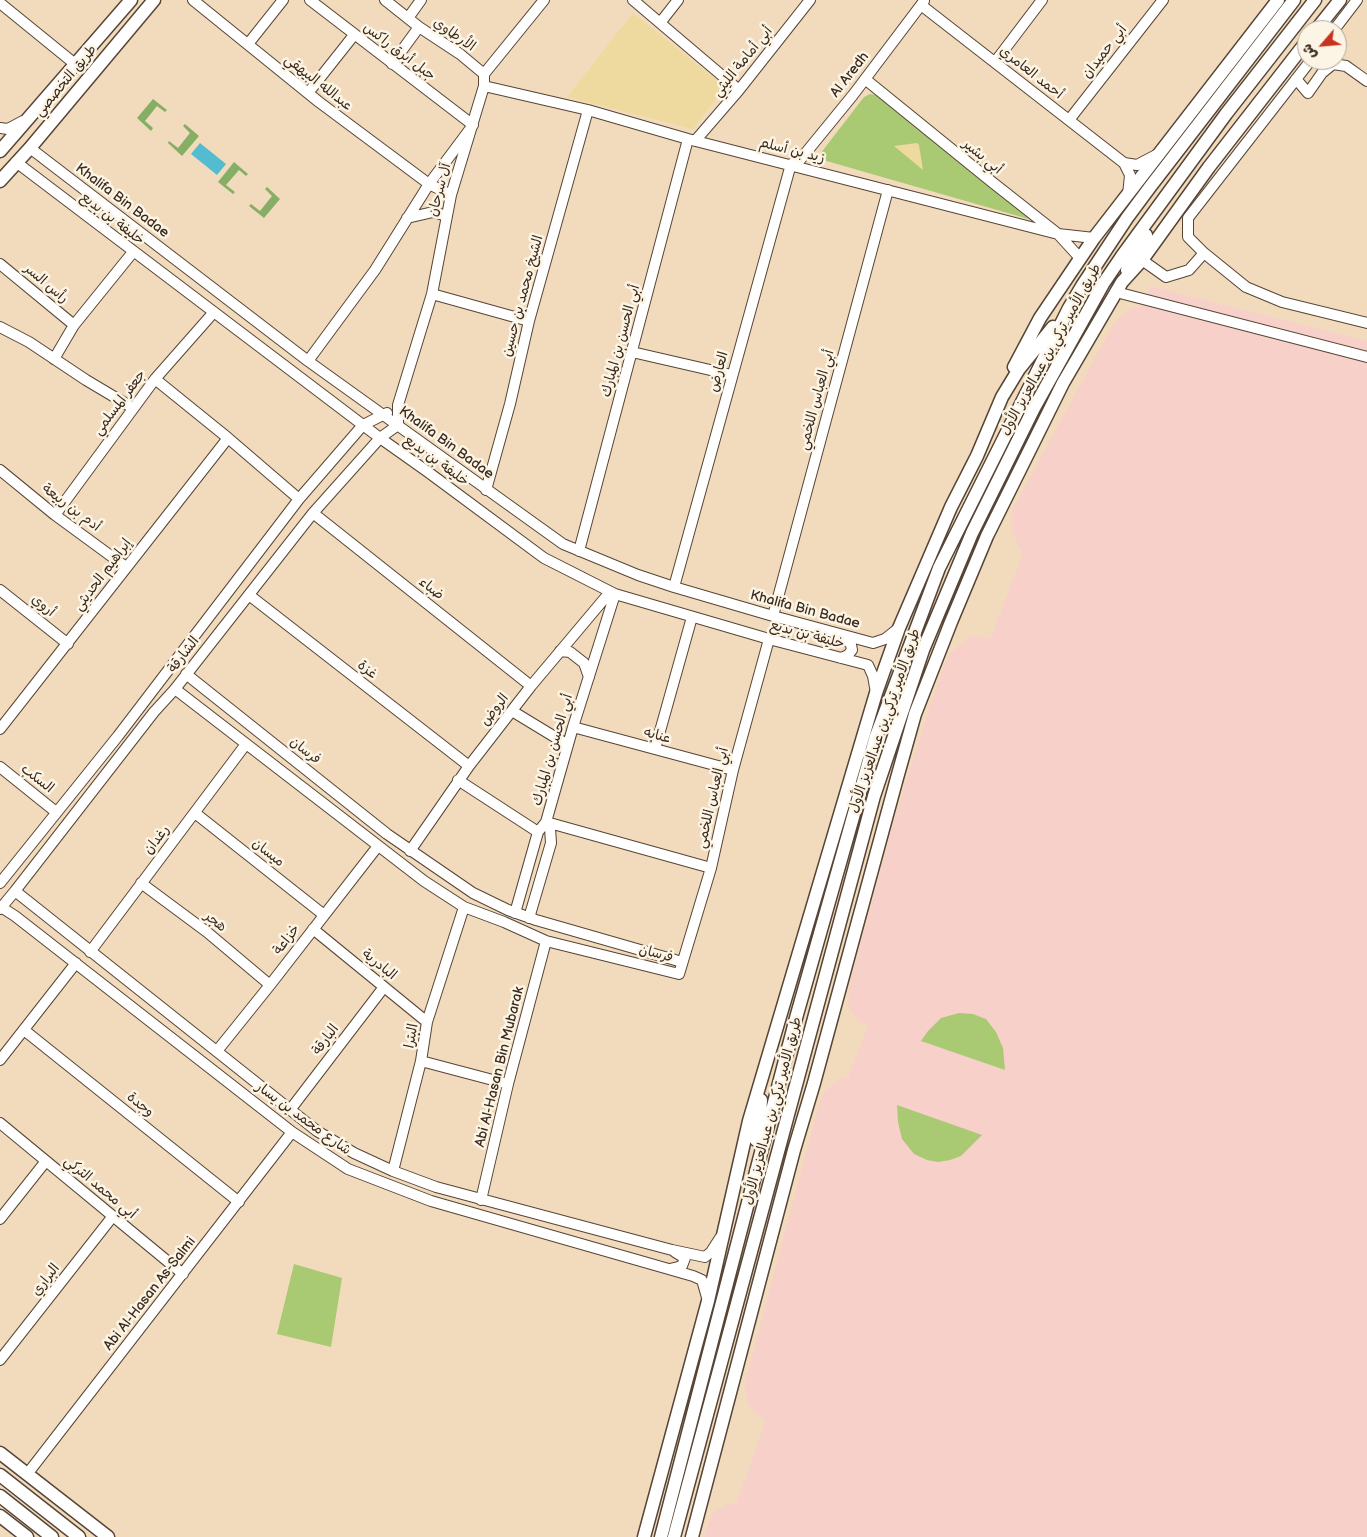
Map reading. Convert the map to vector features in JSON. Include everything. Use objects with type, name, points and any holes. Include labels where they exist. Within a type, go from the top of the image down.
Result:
[{"type":"main road","name":"طريق التخصصي","points":[[0,151],[132,0]]},
{"type":"main road","name":"طريق التخصصي","points":[[0,181],[154,0]]},
{"type":"main road","points":[[644,1537],[708,1301],[761,1080],[876,693],[899,628],[951,507],[977,456],[1011,374],[1040,318],[1094,238],[1278,0]]},
{"type":"main road","name":"طريق الأمير تركي بن عبدالعزيز الأول","points":[[661,1537],[752,1182],[873,745],[939,568],[1069,308],[1127,218],[1294,0]]},
{"type":"main road","name":"طريق الأمير تركي بن عبدالعزيز الأول","points":[[674,1537],[874,796],[923,650],[972,533],[1034,408],[1103,284],[1181,174],[1314,0]]},
{"type":"main road","points":[[1324,20],[1340,0]]},
{"type":"main road","points":[[1119,287],[1142,260],[1198,182],[1297,54]]},
{"type":"main road","points":[[79,59],[97,68]]},
{"type":"main road","points":[[692,1537],[794,1150],[916,714],[950,622],[987,536],[1063,383],[1119,287],[1134,255],[1181,174]]},
{"type":"main road","points":[[1002,398],[1020,369],[1069,308]]},
{"type":"main road","points":[[814,1013],[840,958],[853,939]]},
{"type":"main road","points":[[752,1182],[754,1149],[760,1116],[761,1080]]},
{"type":"main road","points":[[0,1453],[108,1537]]},
{"type":"main road","points":[[0,1464],[66,1527]]},
{"type":"main road","points":[[0,1475],[79,1537]]},
{"type":"main road","points":[[0,1496],[52,1537]]},
{"type":"main road","points":[[0,1516],[27,1537]]},
{"type":"street","points":[[121,14],[126,0]]},
{"type":"street","name":"عبدالله البيهقي","points":[[193,0],[308,93],[429,184],[450,195]]},
{"type":"street","points":[[248,44],[282,0]]},
{"type":"street","name":"جبل أبرق راكس","points":[[310,0],[473,125]]},
{"type":"street","name":"الأرطاوي","points":[[386,0],[419,27],[460,54],[484,74]]},
{"type":"street","points":[[408,18],[421,0]]},
{"type":"street","points":[[484,74],[544,0]]},
{"type":"street","points":[[633,0],[740,90]]},
{"type":"street","points":[[660,23],[678,0]]},
{"type":"street","name":"أبي أمامة الليثي","points":[[692,140],[740,90],[810,0]]},
{"type":"street","points":[[995,62],[1042,0]]},
{"type":"street","name":"أبي حميدان","points":[[1069,120],[1163,0]]},
{"type":"street","points":[[1342,20],[1357,0]]},
{"type":"street","points":[[0,3],[79,59]]},
{"type":"street","name":"أحمد العامري","points":[[923,3],[1124,163]]},
{"type":"street","name":"Al Aredh","points":[[793,165],[865,79],[923,3]]},
{"type":"street","points":[[392,64],[419,27]]},
{"type":"street","points":[[308,93],[354,35]]},
{"type":"street","points":[[1296,79],[1308,93],[1322,73],[1333,64],[1346,66],[1367,81]]},
{"type":"street","points":[[1303,70],[1188,218],[1188,237],[1204,253],[1246,287],[1282,302],[1367,323]]},
{"type":"street","name":"آل سرحان","points":[[398,425],[398,405],[432,294],[450,195],[484,86],[484,74]]},
{"type":"street","name":"أبي بشير","points":[[865,79],[1058,234],[1080,258]]},
{"type":"street","name":"زيد بن أسلم","points":[[484,86],[588,110],[692,140],[1058,234],[1094,238]]},
{"type":"street","name":"الشيخ محمد بن حسين","points":[[486,490],[510,404],[529,321],[588,110]]},
{"type":"street","points":[[0,128],[8,129],[36,111]]},
{"type":"street","points":[[308,361],[379,264],[429,184],[473,125]]},
{"type":"street","name":"أبي الحسن بن المبارك","points":[[579,551],[632,352],[692,140]]},
{"type":"street","name":"Khalifa Bin Badae","points":[[30,148],[308,361],[563,544],[638,575],[674,587],[873,643],[885,639],[899,628]]},
{"type":"street","points":[[1124,163],[1137,165],[1161,152]]},
{"type":"street","name":"خليفة بن بديع","points":[[16,162],[380,438],[544,558],[612,593],[769,639],[868,665],[873,676],[876,693]]},
{"type":"street","points":[[1124,163],[1130,175],[1128,195]]},
{"type":"street","name":"العارض","points":[[674,587],[732,375],[793,165]]},
{"type":"street","points":[[48,186],[45,182],[47,173],[58,170]]},
{"type":"street","name":"أبي العباس اللخمي","points":[[773,616],[888,190]]},
{"type":"street","points":[[407,218],[433,212],[447,216]]},
{"type":"street","points":[[54,359],[74,325],[133,252]]},
{"type":"street","points":[[1142,260],[1166,277],[1189,270],[1204,253]]},
{"type":"street","name":"رأس السر","points":[[0,264],[74,325]]},
{"type":"street","points":[[1119,287],[1367,357]]},
{"type":"street","points":[[432,294],[529,321]]},
{"type":"street","name":"جعفر المسلمي","points":[[55,515],[133,408],[214,312]]},
{"type":"street","points":[[0,327],[29,342],[86,380],[133,408]]},
{"type":"street","points":[[632,352],[732,375]]},
{"type":"street","points":[[156,379],[299,499]]},
{"type":"street","points":[[384,415],[398,405]]},
{"type":"street","name":"الشارقة","points":[[0,883],[118,736],[299,499],[363,425],[384,415]]},
{"type":"street","name":"الشارقة","points":[[1,908],[313,513],[380,438],[398,425]]},
{"type":"street","name":"إبراهيم الحديثي","points":[[0,729],[228,438]]},
{"type":"street","name":"أدم بن ربيعة","points":[[0,470],[55,515],[126,567]]},
{"type":"street","name":"ضباء","points":[[313,513],[531,686]]},
{"type":"street","name":"أروي","points":[[0,590],[68,644]]},
{"type":"street","name":"أبي الحسن بن المبارك","points":[[522,915],[538,832],[546,822],[612,593]]},
{"type":"street","name":"الروض","points":[[410,850],[458,780],[531,686],[612,593]]},
{"type":"street","name":"غزة","points":[[249,595],[469,766]]},
{"type":"street","points":[[655,749],[692,617]]},
{"type":"street","points":[[841,658],[848,655],[852,650],[851,645],[843,635]]},
{"type":"street","name":"أبي العباس اللخمي","points":[[682,962],[711,868],[733,770],[769,639]]},
{"type":"street","points":[[560,651],[570,652],[584,663],[589,677]]},
{"type":"street","name":"فرسان","points":[[175,689],[424,881],[464,907],[546,941],[679,974],[682,962],[522,915],[472,893],[386,834],[186,674]]},
{"type":"street","points":[[512,711],[568,745]]},
{"type":"street","name":"عنابه","points":[[574,727],[733,770]]},
{"type":"street","points":[[118,736],[128,745]]},
{"type":"street","name":"رغدان","points":[[90,952],[246,744]]},
{"type":"street","name":"السكب","points":[[0,767],[56,812]]},
{"type":"street","points":[[458,780],[538,832]]},
{"type":"street","name":"ميسان","points":[[195,814],[324,915]]},
{"type":"street","points":[[546,822],[711,868]]},
{"type":"street","points":[[515,927],[522,915],[551,843],[550,828],[546,822]]},
{"type":"street","name":"خزاعة","points":[[217,1051],[378,846]]},
{"type":"street","name":"هجر","points":[[141,883],[207,932],[270,985]]},
{"type":"street","name":"شارع محمد بن يسار","points":[[15,891],[317,1131],[354,1153],[393,1171],[436,1187],[672,1250],[705,1257],[711,1252],[723,1233]]},
{"type":"street","points":[[15,916],[18,908],[23,904],[30,903]]},
{"type":"street","name":"البترا","points":[[393,1171],[421,1061],[427,1022],[464,907]]},
{"type":"street","name":"شارع محمد بن يسار","points":[[1,908],[15,916],[292,1132],[348,1169],[431,1201],[693,1276],[702,1280],[708,1301]]},
{"type":"street","name":"البادرية","points":[[314,929],[427,1022]]},
{"type":"street","name":"Abi Al-Hasan Bin Mubarak","points":[[481,1200],[508,1084],[546,941]]},
{"type":"street","points":[[0,1060],[76,963]]},
{"type":"street","name":"البارقة","points":[[290,1110],[384,987]]},
{"type":"street","name":"وجدة","points":[[24,1030],[239,1202]]},
{"type":"street","points":[[421,1061],[508,1084]]},
{"type":"street","name":"أبي محمد التركي","points":[[0,1123],[183,1274]]},
{"type":"street","name":"Abi Al-Hasan As-Salmi","points":[[28,1474],[292,1132]]},
{"type":"street","points":[[0,1219],[46,1160]]},
{"type":"street","name":"البراري","points":[[0,1360],[113,1216]]},
{"type":"street","points":[[669,1269],[682,1266],[685,1258],[672,1250]]},
{"type":"shaded area","points":[[1149,286],[1367,341],[1367,1537],[704,1537],[712,1512],[728,1504],[736,1504],[765,1420],[753,1411],[748,1404],[745,1382],[820,1100],[825,1091],[832,1085],[845,1077],[848,1078],[868,1025],[859,1022],[850,1011],[848,1005],[850,983],[893,824],[930,705],[948,655],[969,637],[991,638],[1023,553],[1012,531],[1012,510],[1114,323],[1130,309],[1146,304]]},
{"type":"green space","points":[[870,94],[877,95],[1032,220],[823,160],[820,154],[864,97]]},
{"type":"green space","points":[[153,99],[167,110],[165,112],[157,106],[145,121],[153,128],[151,131],[137,118]]},
{"type":"green space","points":[[185,124],[199,136],[182,156],[168,143],[169,141],[178,148],[190,133],[183,126]]},
{"type":"green space","points":[[234,162],[248,174],[246,176],[239,170],[226,185],[235,192],[233,194],[218,182]]},
{"type":"green space","points":[[267,187],[280,199],[264,218],[249,206],[251,204],[260,211],[272,196],[265,189]]},
{"type":"green space","points":[[959,1013],[973,1014],[986,1019],[996,1032],[1003,1048],[1005,1070],[921,1041],[941,1018]]},
{"type":"green space","points":[[897,1105],[982,1135],[961,1156],[938,1162],[927,1160],[914,1154],[902,1139]]},
{"type":"green space","points":[[294,1264],[342,1278],[331,1347],[277,1334]]},
{"type":"sand","points":[[633,13],[725,87],[693,129],[567,97]]},
{"type":"sand","points":[[917,143],[919,145],[923,170],[894,146]]},
{"type":"water","points":[[200,143],[226,164],[217,175],[191,154]]}]
